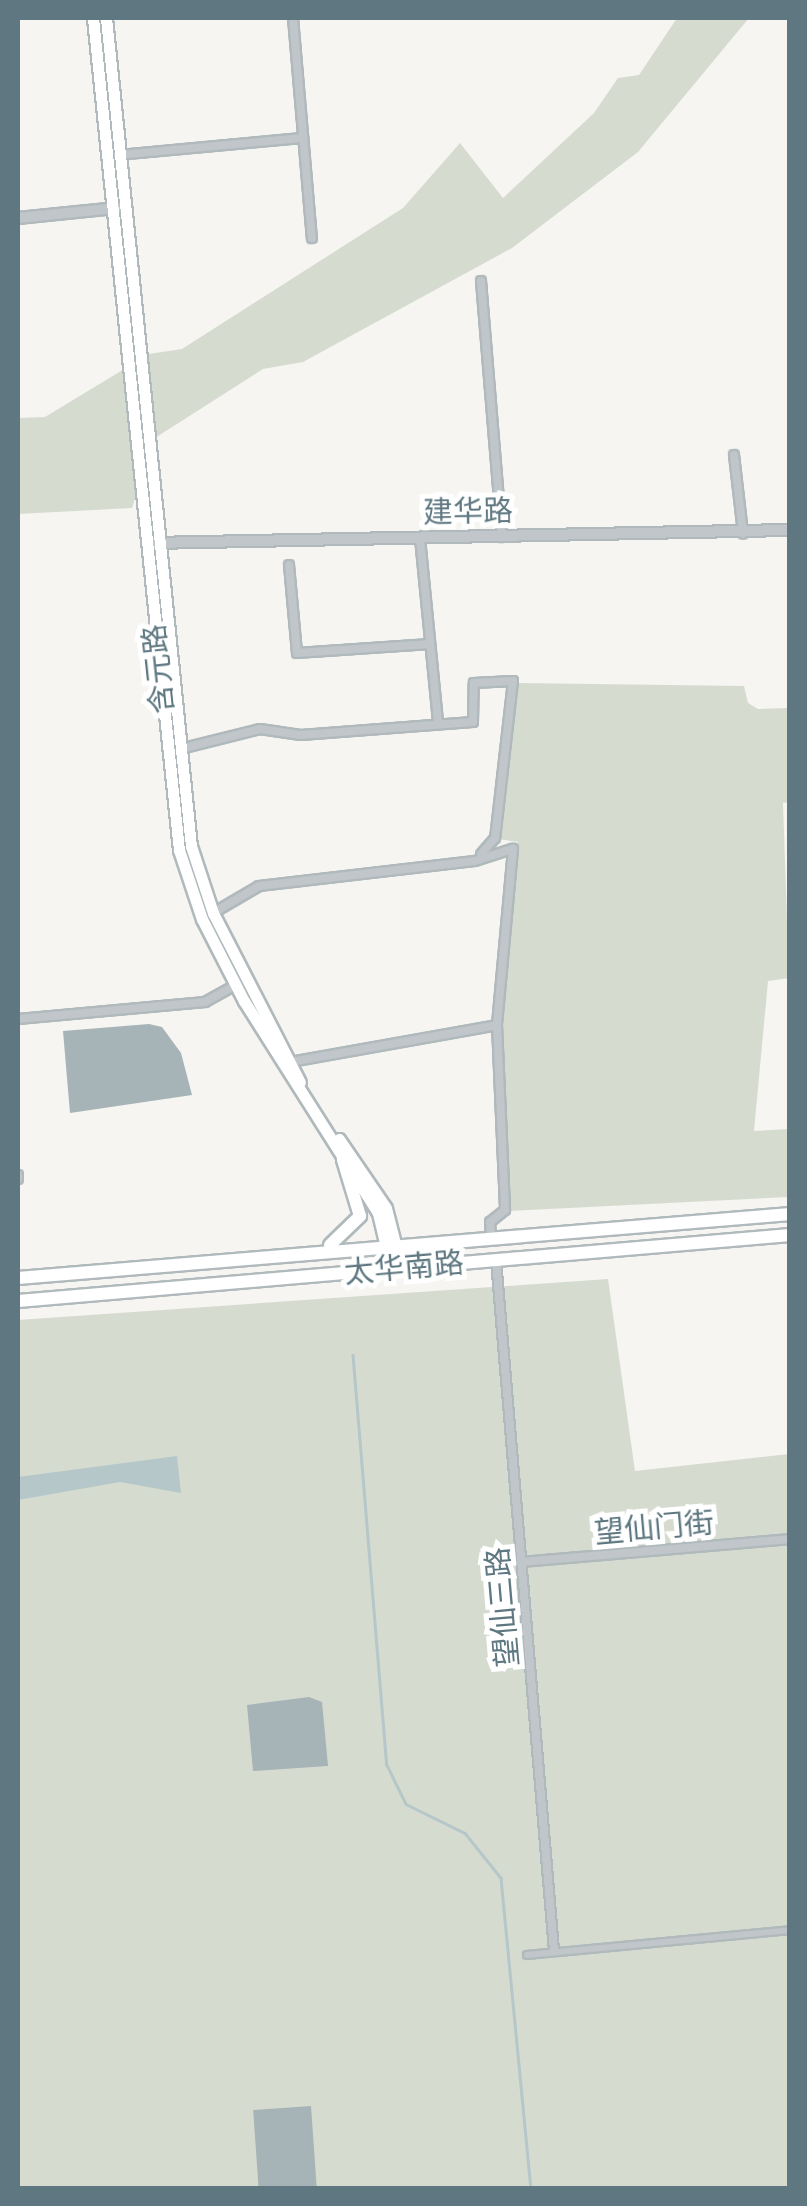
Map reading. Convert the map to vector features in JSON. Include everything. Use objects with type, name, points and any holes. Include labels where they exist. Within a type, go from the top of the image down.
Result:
[{"type":"main road","name":"含元路","points":[[92,18],[117,208],[179,850],[202,919],[236,986],[394,1242]]},
{"type":"main road","name":"含元路","points":[[106,18],[118,155],[117,208]]},
{"type":"main road","name":"含元路","points":[[152,543],[191,846],[212,913],[290,1062],[394,1242],[396,1268]]},
{"type":"main road","points":[[320,1250],[348,1236],[360,1216],[344,1160]]},
{"type":"main road","name":"太华南路","points":[[18,1278],[394,1242],[790,1214]]},
{"type":"main road","name":"太华南路","points":[[18,1301],[790,1235]]},
{"type":"street","points":[[293,18],[312,238]]},
{"type":"street","points":[[118,155],[304,138]]},
{"type":"street","points":[[18,218],[117,208]]},
{"type":"street","points":[[481,282],[502,536]]},
{"type":"street","points":[[734,455],[743,533]]},
{"type":"street","name":"建华路","points":[[152,543],[790,530]]},
{"type":"street","points":[[420,538],[438,724]]},
{"type":"street","points":[[289,564],[297,652],[430,644]]},
{"type":"street","points":[[180,748],[260,729],[300,736],[474,722],[474,683],[513,681],[495,838],[475,861]]},
{"type":"street","points":[[212,913],[259,886],[475,861],[513,849],[498,1025],[505,1210],[490,1222],[491,1235]]},
{"type":"street","points":[[18,1019],[205,1002],[236,986]]},
{"type":"street","points":[[290,1062],[498,1025]]},
{"type":"street","name":"望仙三路","points":[[496,1260],[554,1951]]},
{"type":"street","name":"望仙门街","points":[[522,1562],[790,1539]]},
{"type":"street","points":[[527,1954],[790,1930]]},
{"type":"shaded area","points":[[677,18],[749,18],[638,152],[512,248],[303,362],[263,369],[155,438],[132,508],[18,514],[18,418],[45,417],[149,354],[182,349],[403,208],[460,143],[503,198],[594,113],[618,78],[639,75]]},
{"type":"shaded area","points":[[519,683],[744,686],[748,703],[758,709],[789,708],[789,802],[783,803],[789,978],[768,981],[754,1131],[789,1129],[789,1197],[509,1211],[503,1028],[518,842],[498,839]]},
{"type":"shaded area","points":[[608,1279],[635,1471],[789,1454],[789,2188],[18,2188],[18,1320]]},
{"type":"shaded area","points":[[177,1456],[181,1493],[120,1482],[18,1500],[18,1477]]},
{"type":"building","points":[[149,1024],[162,1027],[181,1053],[192,1095],[70,1113],[63,1031]]},
{"type":"building","points":[[309,1697],[322,1702],[328,1766],[253,1771],[247,1705]]},
{"type":"building","points":[[311,2106],[317,2188],[259,2188],[253,2110]]},
{"type":"waterway","points":[[353,1355],[387,1765],[406,1804],[465,1833],[501,1878],[531,2188]]}]
